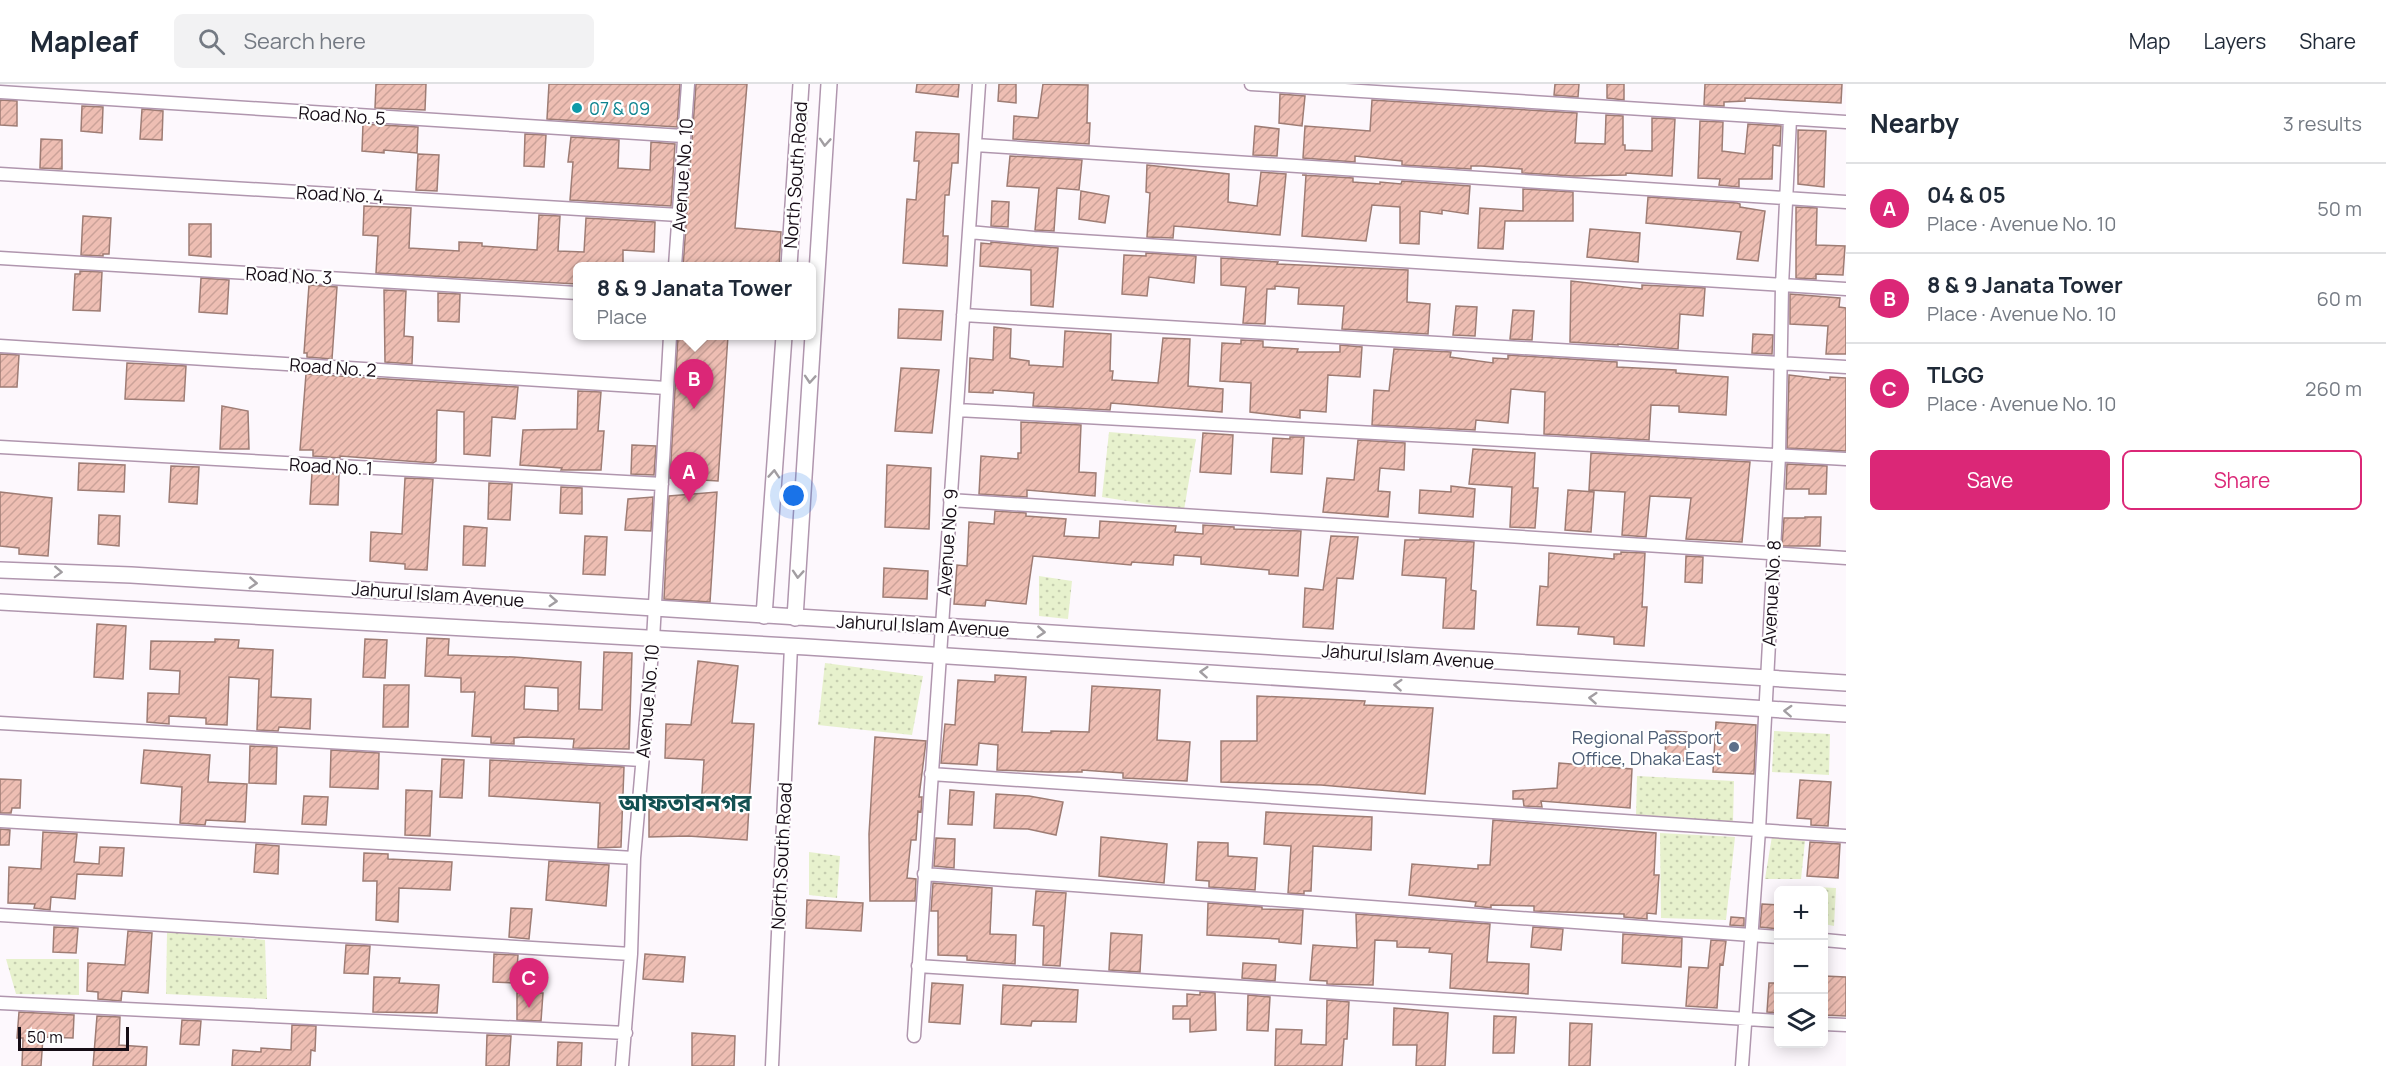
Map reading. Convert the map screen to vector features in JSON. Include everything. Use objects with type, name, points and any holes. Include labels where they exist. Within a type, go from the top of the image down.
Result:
[{"type":"street","name":"Avenue No. 10","points":[[675,262],[688,84]]},
{"type":"street","name":"North South Road","points":[[789,262],[801,84]]},
{"type":"street","name":"North South Road","points":[[816,288],[829,84]]},
{"type":"street","name":"Avenue No. 9","points":[[914,1036],[979,84]]},
{"type":"street","points":[[1251,84],[1846,122]]},
{"type":"street","name":"Road No. 5","points":[[0,92],[683,136]]},
{"type":"street","name":"Avenue No. 8","points":[[1742,1066],[1759,830],[1779,456],[1782,286],[1790,119]]},
{"type":"street","points":[[975,145],[1846,202]]},
{"type":"street","name":"Road No. 4","points":[[0,174],[679,215]]},
{"type":"street","points":[[969,232],[1846,289]]},
{"type":"street","name":"Road No. 3","points":[[0,258],[573,292]]},
{"type":"street","points":[[963,315],[1846,367]]},
{"type":"street","name":"Avenue No. 10","points":[[622,1066],[631,954],[634,858],[653,640],[670,340]]},
{"type":"street","points":[[764,616],[784,340]]},
{"type":"street","name":"North South Road","points":[[795,618],[813,340]]},
{"type":"street","name":"Road No. 2","points":[[0,346],[666,388]]},
{"type":"street","points":[[957,410],[1846,459]]},
{"type":"street","name":"Road No. 1","points":[[0,447],[662,484]]},
{"type":"street","points":[[950,500],[1846,558]]},
{"type":"street","name":"Jahurul Islam Avenue","points":[[0,570],[155,576],[1846,683]]},
{"type":"street","name":"Jahurul Islam Avenue","points":[[0,602],[791,646],[1846,714]]},
{"type":"street","name":"North South Road","points":[[772,1066],[791,646]]},
{"type":"street","points":[[0,723],[642,760]]},
{"type":"street","points":[[931,774],[1846,836]]},
{"type":"street","points":[[0,820],[634,858]]},
{"type":"street","points":[[924,873],[1774,937]]},
{"type":"street","points":[[0,915],[631,954]]},
{"type":"street","points":[[1828,940],[1846,942]]},
{"type":"street","points":[[918,966],[1774,1021]]},
{"type":"street","points":[[0,1003],[626,1033]]},
{"type":"street","points":[[1828,1024],[1846,1025]]},
{"type":"green space","points":[[1109,432],[1196,439],[1184,510],[1102,497]]},
{"type":"green space","points":[[1039,576],[1072,581],[1068,619],[1039,616]]},
{"type":"green space","points":[[825,663],[923,676],[912,735],[818,725]]},
{"type":"green space","points":[[1774,731],[1830,734],[1829,775],[1772,772]]},
{"type":"green space","points":[[1637,776],[1734,781],[1733,822],[1636,816]]},
{"type":"green space","points":[[1660,833],[1735,837],[1726,920],[1661,918]]},
{"type":"green space","points":[[1772,836],[1805,841],[1801,879],[1765,879]]},
{"type":"green space","points":[[809,852],[840,856],[837,898],[809,895]]},
{"type":"green space","points":[[1828,888],[1836,888],[1834,926],[1828,925]]},
{"type":"green space","points":[[167,932],[265,940],[267,999],[166,994]]},
{"type":"green space","points":[[6,959],[79,959],[79,995],[16,994]]},
{"type":"building","points":[[376,84],[426,84],[425,110],[375,108]]},
{"type":"building","points":[[549,84],[680,84],[677,127],[547,119]]},
{"type":"building","points":[[696,84],[747,84],[735,228],[781,232],[779,262],[683,262]]},
{"type":"building","points":[[917,84],[959,84],[958,97],[916,92]]},
{"type":"building","points":[[999,84],[1016,84],[1016,103],[998,101]]},
{"type":"building","points":[[1043,84],[1088,85],[1089,144],[1013,139],[1014,116],[1038,118]]},
{"type":"building","points":[[1555,84],[1579,84],[1578,97],[1554,95]]},
{"type":"building","points":[[1607,84],[1624,84],[1624,100],[1607,98]]},
{"type":"building","points":[[1705,84],[1842,84],[1841,103],[1745,98],[1745,101],[1724,102],[1724,106],[1704,105]]},
{"type":"building","points":[[1280,94],[1305,96],[1302,126],[1279,123]]},
{"type":"building","points":[[0,100],[17,101],[17,126],[0,125]]},
{"type":"building","points":[[1372,100],[1577,113],[1575,143],[1605,144],[1606,115],[1623,116],[1625,150],[1652,151],[1652,118],[1675,119],[1672,176],[1626,173],[1626,175],[1573,176],[1522,173],[1522,169],[1481,166],[1471,166],[1471,169],[1402,165],[1402,161],[1355,156],[1355,162],[1303,158],[1305,126],[1370,131]]},
{"type":"building","points":[[82,106],[103,107],[102,133],[81,131]]},
{"type":"building","points":[[142,109],[163,111],[162,140],[140,139]]},
{"type":"building","points":[[1700,121],[1723,122],[1722,151],[1745,154],[1748,124],[1781,126],[1780,146],[1773,145],[1772,179],[1739,179],[1739,187],[1719,185],[1720,179],[1698,178]]},
{"type":"building","points":[[363,124],[418,127],[417,153],[362,151]]},
{"type":"building","points":[[1255,126],[1279,129],[1277,156],[1253,155]]},
{"type":"building","points":[[1798,130],[1826,131],[1824,187],[1798,184]]},
{"type":"building","points":[[916,132],[959,134],[958,163],[952,163],[949,195],[945,195],[943,236],[948,236],[947,266],[903,263],[907,199],[916,200],[919,161],[914,161]]},
{"type":"building","points":[[525,134],[546,135],[544,167],[524,166]]},
{"type":"building","points":[[571,137],[619,140],[618,168],[650,170],[651,142],[675,144],[671,206],[570,200],[573,162],[568,162]]},
{"type":"building","points":[[41,139],[62,140],[62,169],[40,168]]},
{"type":"building","points":[[418,154],[439,155],[437,191],[416,190]]},
{"type":"building","points":[[1010,156],[1082,160],[1079,190],[1057,188],[1054,231],[1035,230],[1039,188],[1007,186]]},
{"type":"building","points":[[1147,165],[1229,174],[1228,202],[1257,206],[1261,172],[1286,174],[1280,235],[1174,226],[1173,238],[1147,237],[1150,193],[1146,192]]},
{"type":"building","points":[[1306,175],[1353,178],[1353,182],[1380,184],[1380,182],[1401,184],[1402,181],[1470,186],[1468,214],[1442,210],[1442,214],[1420,211],[1419,244],[1400,243],[1400,207],[1372,205],[1366,241],[1302,236]]},
{"type":"building","points":[[1523,189],[1573,192],[1573,221],[1505,221],[1503,249],[1478,248],[1480,208],[1523,211]]},
{"type":"building","points":[[1081,191],[1109,196],[1105,223],[1079,219]]},
{"type":"building","points":[[1648,197],[1737,203],[1740,207],[1765,211],[1758,261],[1737,259],[1741,232],[1646,223]]},
{"type":"building","points":[[992,201],[1009,202],[1008,227],[991,226]]},
{"type":"building","points":[[364,206],[411,208],[409,248],[459,251],[459,242],[537,250],[539,215],[560,216],[558,251],[584,252],[586,218],[655,222],[654,252],[623,250],[623,262],[573,262],[573,284],[376,273],[378,236],[363,235]]},
{"type":"building","points":[[1796,207],[1817,208],[1816,245],[1845,246],[1843,275],[1816,274],[1816,279],[1796,278]]},
{"type":"building","points":[[83,216],[111,218],[109,254],[81,255]]},
{"type":"building","points":[[189,224],[211,224],[211,257],[189,255]]},
{"type":"building","points":[[1590,229],[1640,233],[1638,262],[1587,257]]},
{"type":"building","points":[[991,242],[1058,248],[1053,307],[1031,305],[1031,270],[980,266],[981,243],[991,244]]},
{"type":"building","points":[[1146,253],[1196,256],[1194,283],[1149,277],[1147,296],[1122,294],[1124,255],[1146,256]]},
{"type":"building","points":[[1221,258],[1278,262],[1277,264],[1408,270],[1407,302],[1430,304],[1428,334],[1342,329],[1344,306],[1298,304],[1299,288],[1275,286],[1275,289],[1267,289],[1265,324],[1243,323],[1246,287],[1221,285]]},
{"type":"building","points":[[80,271],[102,272],[100,311],[73,310],[75,274],[80,274]]},
{"type":"building","points":[[201,278],[229,280],[227,314],[199,312]]},
{"type":"building","points":[[1571,281],[1642,289],[1642,285],[1705,288],[1703,316],[1680,314],[1678,349],[1570,342]]},
{"type":"building","points":[[309,285],[337,287],[332,359],[307,357],[307,353],[304,353]]},
{"type":"building","points":[[384,290],[406,291],[404,336],[413,337],[412,364],[385,362]]},
{"type":"building","points":[[438,293],[460,294],[459,322],[438,321]]},
{"type":"building","points":[[1790,294],[1840,298],[1839,307],[1846,308],[1846,354],[1826,354],[1828,326],[1790,324]]},
{"type":"building","points":[[1456,306],[1477,307],[1475,336],[1453,335]]},
{"type":"building","points":[[899,309],[943,311],[941,340],[898,338]]},
{"type":"building","points":[[1513,310],[1534,311],[1532,340],[1510,339]]},
{"type":"building","points":[[994,327],[1011,329],[1010,358],[1029,361],[1029,365],[1063,367],[1065,331],[1111,334],[1110,371],[1113,371],[1112,380],[1158,383],[1163,338],[1190,339],[1188,386],[1223,389],[1222,412],[1111,403],[1110,410],[1033,406],[1034,393],[993,390],[993,393],[969,392],[970,358],[993,360]]},
{"type":"building","points":[[1753,334],[1773,335],[1772,354],[1752,353]]},
{"type":"building","points":[[678,340],[728,340],[718,481],[670,478]]},
{"type":"building","points":[[1241,340],[1263,341],[1263,347],[1298,349],[1297,352],[1340,352],[1340,345],[1362,347],[1360,377],[1328,375],[1326,412],[1300,410],[1300,418],[1250,412],[1251,383],[1220,381],[1222,343],[1241,344]]},
{"type":"building","points":[[1394,349],[1451,352],[1450,357],[1493,363],[1493,358],[1508,359],[1508,355],[1617,362],[1617,367],[1676,370],[1676,373],[1728,377],[1726,415],[1679,412],[1679,406],[1651,405],[1649,440],[1544,434],[1545,392],[1511,389],[1508,423],[1476,420],[1475,430],[1372,425],[1374,390],[1389,391]]},
{"type":"building","points":[[0,354],[19,355],[17,387],[0,387]]},
{"type":"building","points":[[127,363],[186,366],[184,401],[125,399]]},
{"type":"building","points":[[901,368],[939,370],[932,433],[895,431]]},
{"type":"building","points":[[306,374],[518,387],[515,419],[492,417],[490,456],[464,454],[464,412],[437,410],[436,461],[433,463],[313,456],[313,450],[300,450]]},
{"type":"building","points":[[1789,375],[1830,380],[1830,377],[1846,378],[1846,451],[1787,448]]},
{"type":"building","points":[[578,391],[601,392],[598,431],[604,431],[601,470],[561,470],[562,468],[520,465],[523,430],[577,429]]},
{"type":"building","points":[[222,406],[248,411],[249,449],[220,449]]},
{"type":"building","points":[[1021,422],[1081,425],[1079,472],[1096,473],[1095,496],[1027,490],[1027,497],[979,494],[981,456],[1018,459],[1018,453],[1021,453]]},
{"type":"building","points":[[1203,433],[1233,435],[1231,474],[1200,472]]},
{"type":"building","points":[[1290,437],[1304,437],[1302,474],[1271,472],[1273,438],[1290,439]]},
{"type":"building","points":[[1358,440],[1405,443],[1404,470],[1380,468],[1378,491],[1390,492],[1388,517],[1323,512],[1327,478],[1354,480]]},
{"type":"building","points":[[632,445],[656,446],[654,475],[631,474]]},
{"type":"building","points":[[1473,449],[1535,453],[1533,488],[1538,488],[1535,528],[1510,527],[1512,487],[1469,484]]},
{"type":"building","points":[[1591,453],[1750,462],[1742,542],[1686,539],[1691,498],[1650,496],[1646,537],[1622,535],[1625,492],[1589,490]]},
{"type":"building","points":[[79,463],[125,465],[124,492],[78,490]]},
{"type":"building","points":[[1787,464],[1827,466],[1826,494],[1809,494],[1809,489],[1786,489]]},
{"type":"building","points":[[887,465],[931,468],[929,529],[885,527]]},
{"type":"building","points":[[171,466],[199,467],[197,504],[169,502]]},
{"type":"building","points":[[312,473],[339,474],[338,505],[310,504]]},
{"type":"building","points":[[405,478],[433,479],[427,570],[405,569],[405,564],[370,561],[371,532],[402,534]]},
{"type":"building","points":[[489,483],[512,484],[510,520],[488,519]]},
{"type":"building","points":[[1451,486],[1475,489],[1473,517],[1419,513],[1420,490],[1451,492]]},
{"type":"building","points":[[561,487],[582,488],[582,514],[560,513]]},
{"type":"building","points":[[1568,490],[1594,492],[1591,532],[1565,530]]},
{"type":"building","points":[[0,492],[52,498],[48,556],[19,554],[19,548],[0,546]]},
{"type":"building","points":[[717,492],[710,602],[664,599],[669,496]]},
{"type":"building","points":[[653,497],[651,531],[625,530],[628,499]]},
{"type":"building","points":[[995,511],[1066,519],[1064,536],[1099,538],[1100,521],[1176,526],[1175,532],[1203,534],[1203,525],[1234,527],[1234,529],[1301,531],[1298,576],[1269,574],[1269,570],[1201,564],[1201,557],[1174,555],[1173,565],[1132,562],[1131,565],[1033,556],[1026,604],[986,600],[985,606],[954,604],[957,565],[967,566],[969,522],[994,524]]},
{"type":"building","points":[[99,515],[120,516],[119,546],[98,544]]},
{"type":"building","points":[[1821,517],[1820,546],[1782,546],[1784,518]]},
{"type":"building","points":[[464,526],[487,528],[485,566],[463,565]]},
{"type":"building","points":[[585,536],[607,537],[605,575],[583,574]]},
{"type":"building","points":[[1331,536],[1358,537],[1353,579],[1337,578],[1333,629],[1303,627],[1305,588],[1323,590]]},
{"type":"building","points":[[1405,540],[1474,542],[1471,590],[1476,591],[1474,629],[1443,628],[1446,578],[1402,575]]},
{"type":"building","points":[[1621,552],[1645,553],[1642,607],[1647,607],[1644,646],[1614,644],[1614,637],[1578,634],[1579,627],[1537,625],[1540,586],[1548,587],[1549,553],[1614,559],[1614,554],[1621,554]]},
{"type":"building","points":[[1686,556],[1703,557],[1702,583],[1685,582]]},
{"type":"building","points":[[884,568],[928,571],[927,599],[883,597]]},
{"type":"building","points":[[97,624],[126,626],[123,679],[94,677]]},
{"type":"building","points":[[427,638],[449,639],[448,655],[581,662],[579,709],[602,710],[604,652],[632,653],[629,749],[573,748],[574,739],[523,737],[514,738],[514,744],[491,743],[491,737],[472,736],[475,692],[461,692],[461,678],[425,676]],"holes":[[[525,686],[558,688],[558,711],[524,709]]]},
{"type":"building","points":[[215,639],[239,640],[238,648],[273,650],[271,697],[311,699],[310,729],[279,727],[278,731],[257,730],[259,679],[229,677],[227,725],[206,724],[206,718],[169,716],[169,724],[147,722],[148,693],[179,694],[180,671],[150,669],[151,641],[215,642]]},
{"type":"building","points":[[365,639],[387,640],[385,678],[363,677]]},
{"type":"building","points":[[698,661],[738,666],[732,723],[754,724],[747,840],[688,836],[649,837],[649,808],[701,809],[704,760],[665,758],[666,724],[691,725]]},
{"type":"building","points":[[995,675],[1026,677],[1022,732],[1089,732],[1092,686],[1160,690],[1157,740],[1190,742],[1187,781],[1123,778],[1123,773],[1082,770],[1082,772],[1048,772],[997,770],[998,745],[979,743],[977,765],[941,763],[945,724],[955,725],[958,680],[995,682]]},
{"type":"building","points":[[384,685],[409,685],[408,727],[383,727]]},
{"type":"building","points":[[1257,696],[1365,701],[1364,705],[1433,708],[1425,794],[1321,785],[1221,782],[1221,741],[1257,741]]},
{"type":"building","points":[[1716,722],[1756,725],[1754,774],[1713,772]]},
{"type":"building","points":[[1666,731],[1687,732],[1686,761],[1665,760]]},
{"type":"building","points":[[875,737],[926,741],[919,797],[922,797],[921,812],[918,811],[916,840],[911,840],[907,878],[916,879],[915,901],[870,901],[869,834]]},
{"type":"building","points":[[250,746],[277,747],[276,784],[249,783]]},
{"type":"building","points":[[144,750],[210,755],[208,782],[247,784],[245,822],[206,820],[205,825],[180,823],[182,787],[141,783]]},
{"type":"building","points":[[331,750],[379,753],[378,789],[330,787]]},
{"type":"building","points":[[442,759],[464,760],[462,798],[440,797]]},
{"type":"building","points":[[490,760],[624,767],[621,847],[598,848],[600,803],[489,796]]},
{"type":"building","points":[[1559,763],[1632,769],[1630,808],[1541,801],[1542,807],[1524,806],[1523,799],[1513,799],[1513,791],[1557,788]]},
{"type":"building","points":[[0,779],[21,780],[20,808],[12,808],[11,813],[0,813]]},
{"type":"building","points":[[1800,780],[1831,782],[1828,826],[1811,825],[1811,819],[1797,818]]},
{"type":"building","points":[[406,790],[432,791],[430,836],[405,835]]},
{"type":"building","points":[[950,790],[974,792],[972,825],[948,824]]},
{"type":"building","points":[[996,794],[1029,796],[1063,802],[1056,835],[1028,829],[994,828]]},
{"type":"building","points":[[304,796],[328,797],[326,825],[302,824]]},
{"type":"building","points":[[1266,812],[1372,817],[1371,850],[1313,846],[1311,891],[1304,891],[1304,894],[1288,893],[1291,846],[1264,844]]},
{"type":"building","points":[[1493,820],[1656,833],[1654,875],[1659,875],[1656,914],[1647,913],[1647,919],[1624,917],[1624,914],[1534,911],[1534,906],[1491,905],[1491,908],[1475,906],[1476,902],[1409,895],[1412,864],[1478,869],[1478,865],[1490,865]]},
{"type":"building","points":[[0,829],[10,830],[9,845],[0,845]]},
{"type":"building","points":[[43,832],[77,834],[74,862],[99,864],[100,847],[124,848],[122,876],[77,874],[75,899],[51,897],[50,910],[34,908],[35,904],[8,903],[9,867],[41,869]]},
{"type":"building","points":[[1101,837],[1167,844],[1164,883],[1099,876]]},
{"type":"building","points":[[936,838],[955,839],[954,868],[934,866]]},
{"type":"building","points":[[1198,842],[1228,843],[1228,856],[1257,858],[1255,890],[1209,887],[1209,881],[1196,880]]},
{"type":"building","points":[[1810,842],[1840,844],[1838,878],[1807,876]]},
{"type":"building","points":[[256,844],[279,846],[278,874],[254,872]]},
{"type":"building","points":[[364,853],[388,854],[388,859],[452,862],[450,890],[399,888],[398,922],[376,920],[377,881],[363,881]]},
{"type":"building","points":[[549,861],[609,865],[606,906],[546,900]]},
{"type":"building","points":[[933,883],[992,888],[990,934],[1016,935],[1015,964],[967,960],[967,956],[938,955],[938,911],[931,911]]},
{"type":"building","points":[[1036,891],[1066,893],[1060,966],[1043,965],[1044,926],[1033,925]]},
{"type":"building","points":[[807,900],[863,903],[861,931],[806,928]]},
{"type":"building","points":[[1208,903],[1262,907],[1262,909],[1303,910],[1301,944],[1279,942],[1279,939],[1207,935]]},
{"type":"building","points":[[1762,904],[1774,905],[1774,928],[1760,927]]},
{"type":"building","points":[[511,908],[532,909],[529,939],[509,937]]},
{"type":"building","points":[[1356,914],[1490,924],[1487,962],[1529,964],[1528,994],[1450,988],[1452,954],[1429,952],[1430,948],[1397,947],[1397,941],[1375,940],[1373,985],[1327,984],[1327,981],[1310,980],[1313,945],[1357,948]]},
{"type":"building","points":[[1731,917],[1744,918],[1744,926],[1730,925]]},
{"type":"building","points":[[54,927],[78,928],[76,953],[53,952]]},
{"type":"building","points":[[1533,927],[1563,929],[1561,950],[1531,947]]},
{"type":"building","points":[[128,931],[152,933],[148,993],[122,991],[121,1001],[98,999],[98,992],[87,991],[88,963],[125,965]]},
{"type":"building","points":[[1111,933],[1142,935],[1140,972],[1109,970]]},
{"type":"building","points":[[1623,934],[1682,938],[1681,967],[1622,963]]},
{"type":"building","points":[[1711,940],[1726,941],[1723,965],[1720,964],[1717,1008],[1686,1006],[1689,967],[1708,968]]},
{"type":"building","points":[[346,945],[370,946],[368,974],[344,973]]},
{"type":"building","points":[[494,954],[518,955],[516,983],[493,982]]},
{"type":"building","points":[[645,954],[685,957],[683,982],[643,979]]},
{"type":"building","points":[[1243,963],[1276,965],[1275,981],[1242,978]]},
{"type":"building","points":[[1828,976],[1846,977],[1846,1016],[1828,1015]]},
{"type":"building","points":[[374,977],[400,978],[399,983],[439,985],[437,1013],[373,1012]]},
{"type":"building","points":[[932,983],[963,985],[960,1024],[929,1022]]},
{"type":"building","points":[[1769,983],[1774,983],[1774,1013],[1767,1012]]},
{"type":"building","points":[[1003,985],[1078,990],[1076,1022],[1032,1021],[1031,1026],[1001,1024]]},
{"type":"building","points":[[1200,992],[1215,993],[1216,1030],[1190,1032],[1190,1019],[1173,1019],[1173,1006],[1187,1006],[1187,994],[1200,995]]},
{"type":"building","points":[[517,993],[543,993],[541,1021],[517,1020]]},
{"type":"building","points":[[1248,995],[1270,997],[1268,1031],[1247,1030]]},
{"type":"building","points":[[1327,1000],[1349,1002],[1347,1039],[1344,1039],[1342,1066],[1275,1066],[1276,1029],[1302,1030],[1301,1044],[1326,1045]]},
{"type":"building","points":[[1394,1008],[1448,1013],[1445,1066],[1416,1066],[1417,1045],[1393,1045]]},
{"type":"building","points":[[19,1012],[74,1015],[73,1038],[43,1037],[41,1066],[22,1066],[23,1038],[17,1038]]},
{"type":"building","points":[[97,1016],[120,1017],[119,1045],[147,1047],[146,1066],[93,1066]]},
{"type":"building","points":[[1494,1016],[1516,1017],[1514,1053],[1493,1053]]},
{"type":"building","points":[[182,1020],[201,1021],[199,1045],[180,1044]]},
{"type":"building","points":[[1570,1023],[1592,1024],[1590,1066],[1569,1066]]},
{"type":"building","points":[[292,1025],[316,1026],[315,1051],[311,1050],[310,1066],[232,1066],[233,1050],[261,1052],[261,1048],[291,1050]]},
{"type":"building","points":[[692,1033],[735,1036],[734,1066],[692,1066]]},
{"type":"building","points":[[487,1035],[511,1036],[509,1066],[486,1066]]},
{"type":"building","points":[[558,1042],[582,1043],[581,1066],[557,1066]]},
{"type":"place","name":"07 & 09","points":[[577,108]]},
{"type":"place","name":"8 & 9 Janata Tower","points":[[694,409]]},
{"type":"place","name":"04 & 05","points":[[689,502]]},
{"type":"place","name":"Regional Passport Office, Dhaka East","points":[[1734,747]]},
{"type":"place","name":"TLGG","points":[[529,1008]]},
{"type":"district","name":"আফতাবনগর","points":[[685,801]]}]
